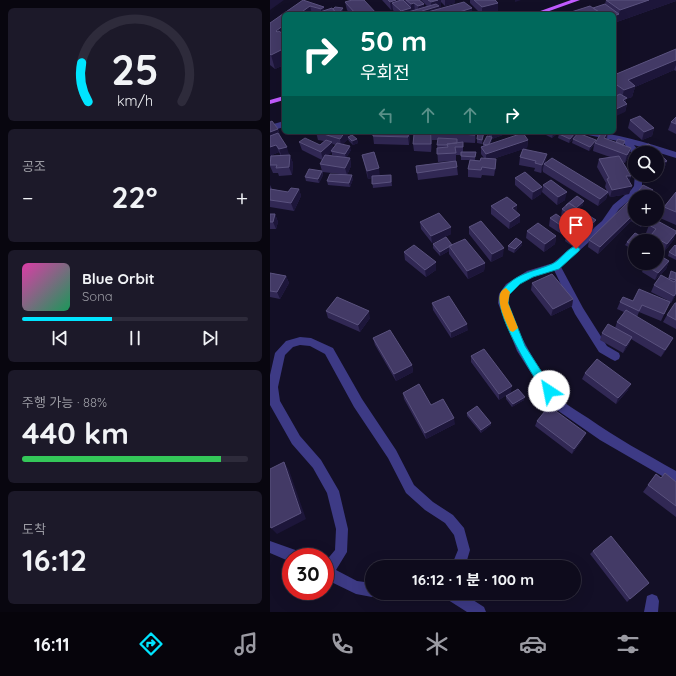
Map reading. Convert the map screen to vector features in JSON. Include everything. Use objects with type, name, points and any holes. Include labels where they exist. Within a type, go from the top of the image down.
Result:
[{"type":"main road","points":[[541,12],[577,0]]},
{"type":"main road","points":[[270,100],[282,98]]},
{"type":"street","points":[[270,128],[282,125]]},
{"type":"street","points":[[598,134],[626,140],[676,155]]},
{"type":"street","points":[[626,140],[631,146]]},
{"type":"street","points":[[638,182],[638,186],[634,192],[616,208],[605,223],[556,266],[530,274],[517,281],[504,294],[503,303],[521,348],[549,391],[561,406],[604,436],[676,478]]},
{"type":"street","points":[[556,266],[579,311],[603,349],[615,356]]},
{"type":"street","points":[[334,563],[341,552],[342,529],[332,491],[317,464],[296,440],[274,402],[273,386],[280,353],[290,344],[300,341],[311,342],[329,351],[358,402],[392,454],[410,489],[429,506],[449,519],[460,532],[464,550],[460,560]]},
{"type":"street","points":[[270,547],[282,552]]},
{"type":"street","points":[[334,576],[356,587],[365,589]]},
{"type":"street","points":[[461,600],[479,612]]},
{"type":"building","points":[[303,0],[324,7],[321,9],[310,6],[302,12],[286,12]]},
{"type":"building","points":[[352,0],[364,0],[375,12],[354,12],[345,2]]},
{"type":"building","points":[[403,0],[411,8],[401,11],[392,3]]},
{"type":"building","points":[[406,0],[419,0],[424,4],[418,6],[414,3],[411,4]]},
{"type":"building","points":[[474,0],[495,0],[498,3],[482,7]]},
{"type":"building","points":[[606,0],[649,0],[620,10]]},
{"type":"building","points":[[464,2],[472,8],[459,12],[428,12]]},
{"type":"building","points":[[436,4],[439,6],[422,11],[423,12],[408,12]]},
{"type":"building","points":[[605,4],[619,14],[616,15],[616,12],[599,12],[593,8]]},
{"type":"building","points":[[590,6],[599,12],[571,12]]},
{"type":"building","points":[[335,7],[343,8],[340,12],[335,12],[333,9]]},
{"type":"building","points":[[332,8],[335,12],[320,12]]},
{"type":"building","points":[[282,15],[282,26],[276,31],[282,33],[282,51],[281,50],[271,55],[270,54],[270,23]]},
{"type":"building","points":[[676,49],[676,60],[628,80],[635,86],[624,90],[616,84],[616,74]]},
{"type":"building","points":[[620,94],[627,98],[623,100],[627,104],[616,109],[616,96]]},
{"type":"building","points":[[640,116],[654,128],[644,132],[630,120]]},
{"type":"building","points":[[676,117],[676,124],[671,122]]},
{"type":"building","points":[[272,121],[278,129],[270,132],[270,122]]},
{"type":"building","points":[[278,133],[287,147],[279,149],[276,145],[270,147],[270,136]]},
{"type":"building","points":[[324,134],[344,134],[340,139]]},
{"type":"building","points":[[373,134],[409,134],[408,137],[373,136]]},
{"type":"building","points":[[414,134],[431,134],[431,144],[413,144]]},
{"type":"building","points":[[478,134],[484,134],[482,140],[477,139]]},
{"type":"building","points":[[520,134],[524,134],[528,140],[486,154],[481,147]]},
{"type":"building","points":[[559,134],[574,134],[570,139]]},
{"type":"building","points":[[577,134],[581,134],[596,140],[590,147],[573,139]]},
{"type":"building","points":[[601,134],[607,134],[604,138],[628,147],[627,155],[595,143]]},
{"type":"building","points":[[352,135],[357,139],[352,141],[348,137]]},
{"type":"building","points":[[487,136],[492,137],[487,145],[483,144]]},
{"type":"building","points":[[305,138],[320,145],[326,140],[332,142],[321,152],[299,142]]},
{"type":"building","points":[[438,138],[457,139],[457,143],[437,145]]},
{"type":"building","points":[[618,139],[625,141],[623,145],[616,142]]},
{"type":"building","points":[[463,142],[463,147],[455,147],[456,153],[437,154],[437,148],[448,147],[447,144]]},
{"type":"building","points":[[337,143],[350,146],[345,154],[331,151]]},
{"type":"building","points":[[523,149],[547,154],[542,165],[535,163],[536,161],[520,157]]},
{"type":"building","points":[[374,152],[379,168],[367,171],[362,155]]},
{"type":"building","points":[[461,152],[476,152],[475,157],[461,156]]},
{"type":"building","points":[[290,155],[289,167],[276,168],[277,165],[270,165],[271,156]]},
{"type":"building","points":[[325,155],[350,158],[345,168],[320,164]]},
{"type":"building","points":[[619,156],[628,171],[628,176],[626,176],[628,182],[632,186],[612,190],[607,179],[609,178],[599,159]]},
{"type":"building","points":[[481,158],[496,159],[495,169],[482,167],[481,170],[468,169],[470,160],[480,161]]},
{"type":"building","points":[[552,158],[608,192],[600,199],[544,164]]},
{"type":"building","points":[[456,161],[457,167],[417,173],[416,166]]},
{"type":"building","points":[[309,169],[322,171],[318,179],[305,177]]},
{"type":"building","points":[[525,172],[542,187],[533,192],[515,178]]},
{"type":"building","points":[[330,174],[352,175],[349,183],[327,181]]},
{"type":"building","points":[[391,175],[391,182],[372,184],[372,176]]},
{"type":"building","points":[[551,180],[567,192],[558,197],[543,185]]},
{"type":"building","points":[[643,185],[653,190],[639,190]]},
{"type":"building","points":[[291,188],[299,189],[291,203],[270,200],[270,189],[288,192]]},
{"type":"building","points":[[676,192],[676,212],[664,207]]},
{"type":"building","points":[[577,196],[584,201],[576,208],[569,203],[566,206],[566,205]]},
{"type":"building","points":[[507,197],[517,205],[512,208],[520,215],[510,222],[491,206]]},
{"type":"building","points":[[628,202],[628,220],[600,247],[589,240]]},
{"type":"building","points":[[569,203],[596,220],[588,227],[562,209]]},
{"type":"building","points":[[439,213],[451,227],[431,236],[420,222]]},
{"type":"building","points":[[270,214],[275,214],[273,222],[270,222]]},
{"type":"building","points":[[556,214],[582,232],[574,238],[567,234],[569,231],[550,218]]},
{"type":"building","points":[[481,221],[504,248],[492,254],[469,227]]},
{"type":"building","points":[[538,223],[556,236],[545,244],[527,231]]},
{"type":"building","points":[[664,224],[676,231],[676,233],[667,244],[664,242],[664,234],[652,234],[656,229],[651,226],[664,226]]},
{"type":"building","points":[[446,237],[452,245],[440,252],[433,244]]},
{"type":"building","points":[[516,238],[522,242],[515,249],[508,246]]},
{"type":"building","points":[[465,239],[485,263],[467,271],[449,246]]},
{"type":"building","points":[[414,245],[436,262],[425,270],[404,252]]},
{"type":"building","points":[[675,245],[676,246],[676,256],[669,252]]},
{"type":"building","points":[[664,258],[669,261],[664,266]]},
{"type":"building","points":[[653,270],[661,270],[658,273]]},
{"type":"building","points":[[671,271],[676,273],[676,280],[669,278]]},
{"type":"building","points":[[270,273],[286,276],[277,292],[270,291]]},
{"type":"building","points":[[552,274],[573,299],[553,309],[532,283]]},
{"type":"building","points":[[661,275],[674,282],[676,280],[676,293],[674,296],[654,285]]},
{"type":"building","points":[[639,289],[670,302],[664,314],[642,305],[639,311],[620,302],[623,297],[633,301]]},
{"type":"building","points":[[449,296],[467,324],[451,332],[432,303]]},
{"type":"building","points":[[337,297],[369,311],[358,325],[326,311]]},
{"type":"building","points":[[676,303],[676,320],[667,315]]},
{"type":"building","points":[[626,310],[673,338],[665,350],[617,322]]},
{"type":"building","points":[[608,324],[632,337],[626,346],[602,333]]},
{"type":"building","points":[[390,330],[412,365],[394,374],[373,338]]},
{"type":"building","points":[[484,349],[512,386],[499,394],[471,356]]},
{"type":"building","points":[[597,359],[631,384],[618,398],[585,373]]},
{"type":"building","points":[[419,384],[431,405],[443,399],[454,418],[425,433],[403,393]]},
{"type":"building","points":[[518,389],[525,397],[513,404],[506,396]]},
{"type":"building","points":[[477,406],[491,423],[481,430],[467,413]]},
{"type":"building","points":[[549,406],[586,433],[574,449],[537,421]]},
{"type":"building","points":[[284,462],[301,513],[271,528],[270,469]]},
{"type":"building","points":[[665,473],[676,482],[676,506],[648,485],[656,474],[661,478]]},
{"type":"building","points":[[611,536],[649,583],[630,599],[593,551]]},
{"type":"slow traffic","points":[[506,292],[504,294],[503,303],[513,328]]},
{"type":"route","points":[[549,391],[521,348],[503,303],[504,294],[509,287],[517,281],[530,274],[556,266],[576,249]]}]
